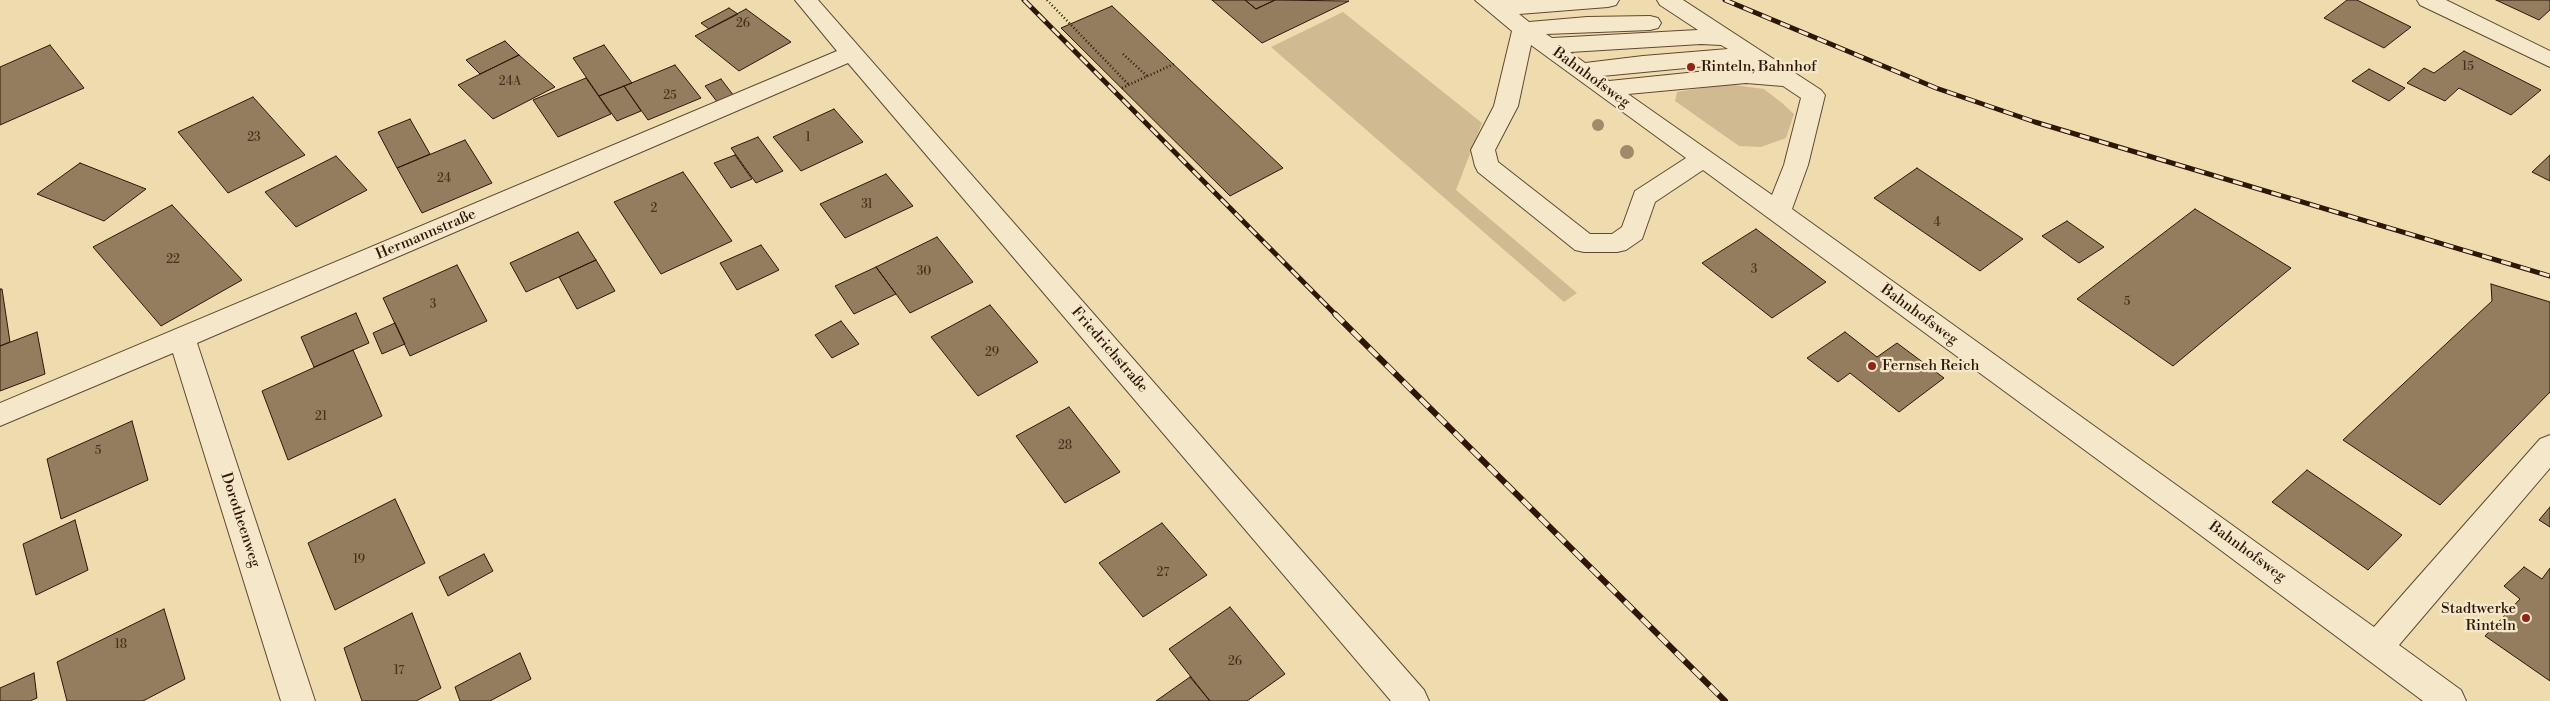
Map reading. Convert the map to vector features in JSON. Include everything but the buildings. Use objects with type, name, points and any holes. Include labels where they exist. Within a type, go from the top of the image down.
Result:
[{"type":"street","name":"Friedrichstraße","points":[[806,0],[1412,701]]},
{"type":"street","points":[[1492,5],[1608,0]]},
{"type":"street","points":[[1668,0],[1813,95],[1796,165],[1778,212]]},
{"type":"street","points":[[2428,0],[2550,60]]},
{"type":"street","name":"Bahnhofsweg","points":[[1492,5],[1604,89],[1778,212],[2449,701]]},
{"type":"street","points":[[1703,22],[1587,24],[1524,29],[1506,106],[1483,150],[1487,166],[1584,243],[1617,243],[1634,232],[1644,197],[1703,158]]},
{"type":"street","points":[[1547,46],[1701,37],[1726,38]]},
{"type":"street","name":"Hermannstraße","points":[[0,415],[852,53]]},
{"type":"street","points":[[1581,71],[1643,63],[1738,56],[1766,63]]},
{"type":"street","points":[[1604,89],[1746,75],[1790,80]]},
{"type":"street","name":"Dorotheenweg","points":[[182,339],[298,701]]},
{"type":"street","points":[[2377,648],[2550,447]]},
{"type":"path","points":[[1047,0],[1129,85]]},
{"type":"path","points":[[1123,54],[1147,76]]},
{"type":"path","points":[[1122,88],[1176,63]]},
{"type":"shaded area","points":[[1343,12],[1482,123],[1456,190],[1577,293],[1564,302],[1271,47]]},
{"type":"shaded area","points":[[1727,84],[1764,89],[1782,103],[1794,114],[1786,138],[1761,147],[1739,146],[1675,101],[1677,92]]},
{"type":"railway","points":[[1024,0],[1336,315]]},
{"type":"railway","points":[[1725,0],[1936,88],[2035,122],[2550,276]]},
{"type":"railway","points":[[1336,315],[1725,701]]},
{"type":"place","name":"Rinteln, Bahnhof","points":[[1691,67]]},
{"type":"place","name":"Fernseh Reich","points":[[1872,366]]},
{"type":"place","name":"Stadtwerke Rinteln","points":[[2526,618]]}]
